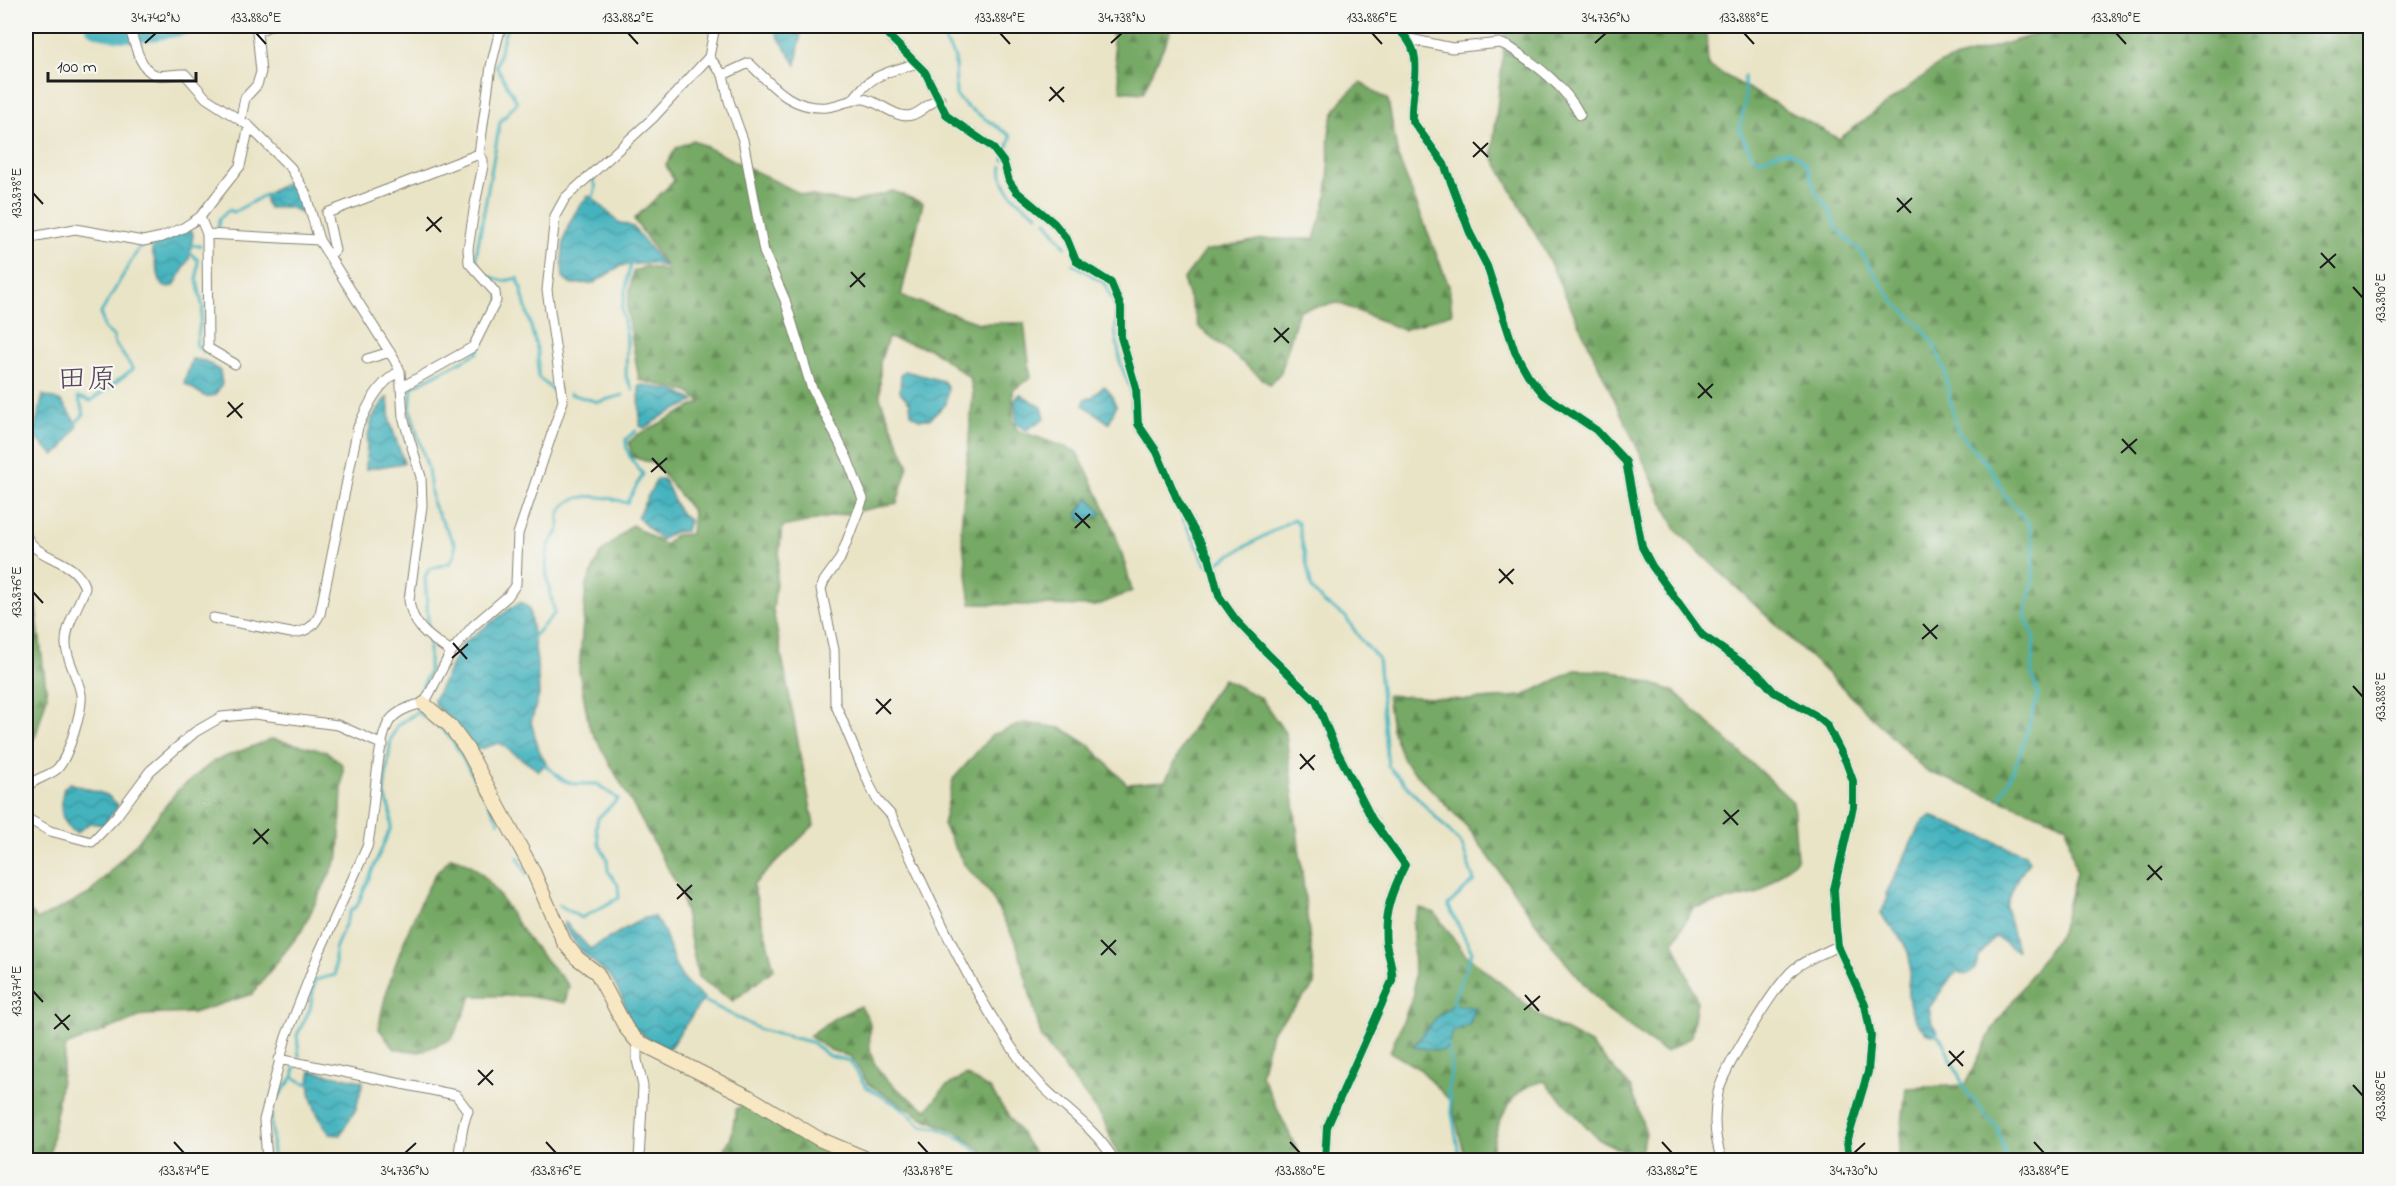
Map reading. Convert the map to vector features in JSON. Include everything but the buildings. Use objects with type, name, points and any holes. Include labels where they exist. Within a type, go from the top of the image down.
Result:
[{"type":"street","points":[[241,118],[245,98],[256,85],[261,72],[257,33],[269,26]]},
{"type":"street","points":[[402,387],[473,346],[496,301],[495,292],[469,263],[475,204],[483,166],[483,160],[479,154],[491,66],[501,26]]},
{"type":"street","points":[[267,1161],[264,1120],[279,1059],[295,1008],[367,848],[374,820],[382,745],[392,718],[419,704],[451,652],[473,626],[508,596],[516,584],[518,534],[563,400],[547,290],[555,216],[565,198],[653,118],[709,57],[715,26]]},
{"type":"street","points":[[879,26],[915,64],[926,72],[947,116],[985,139],[1003,162],[1009,181],[1016,191],[1054,223],[1067,239],[1076,261],[1110,282],[1121,307],[1121,337],[1136,388],[1138,424],[1157,452],[1176,497],[1209,558],[1219,596],[1236,620],[1316,701],[1335,747],[1367,809],[1405,865],[1391,893],[1387,911],[1386,939],[1393,971],[1392,981],[1327,1127],[1325,1161]]},
{"type":"street","points":[[1393,26],[1410,39],[1452,48],[1500,43],[1509,47],[1557,84],[1581,115]]},
{"type":"street","points":[[129,27],[148,70],[157,75],[185,74],[206,98],[241,118],[291,168],[305,192],[319,240],[400,371],[403,417],[421,477],[422,506],[409,600],[414,620],[429,636],[451,652]]},
{"type":"street","points":[[1410,39],[1414,51],[1416,76],[1413,120],[1444,164],[1470,233],[1487,266],[1515,352],[1528,375],[1544,395],[1581,417],[1626,462],[1642,547],[1691,623],[1702,635],[1756,674],[1774,692],[1815,715],[1827,725],[1840,747],[1853,781],[1853,807],[1834,889],[1838,946],[1864,1005],[1871,1036],[1868,1072],[1847,1142],[1849,1161]]},
{"type":"street","points":[[709,57],[723,75],[729,101],[746,150],[764,252],[785,300],[798,349],[819,406],[847,458],[864,499],[840,559],[821,589],[834,650],[835,703],[871,788],[878,801],[891,815],[941,926],[999,1028],[1045,1090],[1096,1133],[1114,1161]]},
{"type":"street","points":[[723,75],[749,63],[784,98],[796,104],[825,107],[864,99],[904,116],[912,116],[933,101],[940,99]]},
{"type":"street","points":[[852,101],[864,83],[874,76],[915,64]]},
{"type":"street","points":[[26,238],[75,229],[143,241],[162,237],[200,217],[240,165],[249,126]]},
{"type":"street","points":[[329,256],[335,250],[335,242],[327,213],[479,154]]},
{"type":"street","points":[[200,217],[207,234],[208,348],[235,364]]},
{"type":"street","points":[[207,234],[319,240]]},
{"type":"street","points":[[367,359],[390,352]]},
{"type":"street","points":[[213,618],[291,633],[303,632],[315,625],[321,614],[358,427],[369,402],[387,378],[400,371]]},
{"type":"street","points":[[26,535],[32,547],[75,570],[85,588],[67,630],[66,646],[81,695],[79,712],[65,756],[56,770],[33,780],[26,788]]},
{"type":"street","points":[[419,704],[450,726],[468,749],[532,868],[564,942],[570,951],[601,979],[626,1028],[637,1041],[749,1097],[819,1139],[869,1161]]},
{"type":"street","points":[[26,818],[50,831],[92,842],[115,818],[140,781],[174,749],[210,722],[235,714],[338,724],[382,745]]},
{"type":"street","points":[[1722,1161],[1714,1126],[1718,1090],[1738,1052],[1779,984],[1796,968],[1838,946]]},
{"type":"street","points":[[637,1041],[637,1060],[643,1086],[639,1161]]},
{"type":"street","points":[[279,1059],[456,1095],[468,1111],[463,1121],[464,1133],[458,1161]]},
{"type":"green space","points":[[1110,26],[1180,26],[1172,28],[1143,93],[1121,91]]},
{"type":"green space","points":[[1506,26],[1706,26],[1708,66],[1839,139],[1941,63],[2063,26],[2370,26],[2370,1160],[1898,1160],[1906,1088],[1965,1085],[1992,1030],[2061,932],[2076,872],[2066,825],[1926,771],[1849,694],[1676,530],[1543,248],[1492,155]]},
{"type":"green space","points":[[1361,83],[1388,100],[1398,157],[1449,286],[1452,313],[1403,330],[1338,303],[1299,310],[1281,372],[1270,385],[1199,327],[1183,280],[1205,251],[1263,239],[1314,239],[1327,193],[1331,120],[1346,95]]},
{"type":"green space","points":[[693,140],[801,194],[852,203],[893,191],[923,203],[901,296],[979,323],[1024,323],[1031,378],[1013,390],[1013,421],[1017,430],[1076,451],[1109,519],[1122,553],[1132,591],[1096,606],[971,604],[961,529],[973,392],[970,378],[931,349],[888,338],[880,362],[880,398],[908,465],[897,503],[782,527],[773,610],[814,825],[753,885],[774,969],[733,1001],[698,977],[681,892],[589,726],[579,671],[586,586],[600,554],[632,525],[665,545],[675,535],[691,534],[693,512],[655,464],[632,457],[629,442],[637,435],[701,402],[688,392],[639,380],[627,309],[633,272],[646,266],[665,271],[667,268],[634,219],[674,181],[666,165],[676,148]]},
{"type":"green space","points":[[26,573],[32,578],[47,696],[36,735],[26,749]]},
{"type":"green space","points":[[1575,670],[1613,671],[1674,691],[1793,802],[1797,859],[1759,893],[1693,908],[1674,942],[1697,1001],[1691,1037],[1665,1052],[1606,1010],[1557,952],[1469,829],[1403,760],[1392,729],[1387,695],[1466,700],[1523,696]]},
{"type":"green space","points":[[1223,679],[1261,698],[1286,734],[1315,985],[1271,1032],[1261,1075],[1302,1160],[1120,1160],[1103,1119],[1042,1039],[1017,945],[989,892],[964,864],[943,825],[953,779],[992,735],[1025,723],[1062,728],[1089,745],[1127,784],[1165,781],[1205,704]]},
{"type":"green space","points":[[272,739],[326,751],[343,765],[339,855],[302,930],[252,994],[193,1013],[144,1015],[66,1046],[49,1160],[26,1160],[26,906],[37,920],[89,894],[140,839],[177,791],[214,761]]},
{"type":"green space","points":[[451,857],[476,869],[495,889],[531,943],[569,986],[565,1003],[527,996],[472,996],[452,1039],[420,1052],[395,1049],[379,1029],[386,994],[408,931],[425,893],[435,875]]},
{"type":"green space","points":[[1420,908],[1435,913],[1464,953],[1543,1018],[1591,1044],[1631,1088],[1646,1133],[1639,1159],[1598,1139],[1544,1081],[1525,1088],[1505,1111],[1496,1131],[1493,1151],[1495,1160],[1466,1160],[1451,1102],[1421,1070],[1390,1052],[1414,994],[1413,923]]},
{"type":"green space","points":[[860,1006],[870,1023],[872,1059],[892,1084],[927,1110],[945,1087],[966,1075],[990,1089],[1039,1160],[993,1160],[960,1134],[921,1117],[868,1084],[851,1057],[830,1050],[809,1036],[836,1017]]},
{"type":"green space","points":[[745,1104],[800,1137],[835,1154],[831,1160],[718,1160],[731,1138],[736,1109]]},
{"type":"water","points":[[776,26],[802,26],[796,65],[777,35]]},
{"type":"water","points":[[294,182],[305,214],[289,207],[269,208],[265,195],[286,183]]},
{"type":"water","points":[[588,196],[618,222],[633,227],[665,267],[651,263],[620,266],[594,283],[570,284],[563,277],[564,243],[569,224]]},
{"type":"water","points":[[188,230],[192,231],[193,235],[189,259],[174,286],[165,287],[161,284],[152,250],[159,243]]},
{"type":"water","points":[[192,359],[205,361],[220,371],[222,384],[215,395],[206,397],[184,383]]},
{"type":"water","points":[[905,371],[943,381],[948,387],[946,404],[930,419],[919,419],[911,414],[910,403],[900,392],[901,375]]},
{"type":"water","points":[[639,386],[675,391],[695,401],[666,414],[645,428],[640,426]]},
{"type":"water","points":[[1104,386],[1111,394],[1116,406],[1109,423],[1083,405],[1086,398],[1091,398]]},
{"type":"water","points":[[1020,394],[1042,407],[1045,418],[1026,430],[1016,424],[1015,400]]},
{"type":"water","points":[[43,395],[62,402],[77,427],[62,449],[54,455],[33,436]]},
{"type":"water","points":[[388,398],[390,422],[404,463],[366,469],[367,441],[372,418]]},
{"type":"water","points":[[657,479],[663,479],[678,510],[689,520],[686,531],[673,532],[661,540],[637,517]]},
{"type":"water","points":[[1089,497],[1102,514],[1084,521],[1079,520],[1078,513]]},
{"type":"water","points":[[518,603],[523,603],[529,608],[537,662],[539,695],[531,722],[539,750],[546,763],[539,771],[499,743],[476,750],[459,726],[435,705],[434,700],[462,644]]},
{"type":"water","points":[[70,783],[107,795],[118,805],[103,825],[90,823],[76,833],[66,824],[61,801],[64,788]]},
{"type":"water","points":[[1931,816],[2025,854],[2029,861],[2017,879],[2006,907],[2017,950],[1995,937],[1980,955],[1975,969],[1966,975],[1958,972],[1953,974],[1929,1008],[1932,1024],[1938,1032],[1935,1035],[1924,1030],[1913,1014],[1908,995],[1910,965],[1908,954],[1904,943],[1881,914],[1887,899],[1886,894],[1921,823]]},
{"type":"water","points":[[653,916],[665,933],[678,972],[704,998],[668,1050],[649,1040],[632,1025],[611,977],[583,953],[563,926],[565,922],[590,949],[642,919]]},
{"type":"water","points":[[1454,1004],[1476,1008],[1469,1025],[1453,1032],[1446,1049],[1441,1051],[1413,1047],[1435,1019]]},
{"type":"water","points":[[311,1071],[363,1081],[356,1109],[340,1135],[330,1134],[317,1113],[311,1096]]},
{"type":"waterway","points":[[94,26],[128,33],[185,26]]},
{"type":"waterway","points":[[478,267],[476,256],[500,122],[517,102],[496,66],[507,26]]},
{"type":"waterway","points":[[942,26],[942,36],[955,58],[956,95],[966,106],[1011,136],[1004,160]]},
{"type":"waterway","points":[[1744,76],[1745,104],[1739,129],[1752,155],[1760,160],[1779,152],[1788,151],[1800,157],[1807,166],[1816,192],[1829,210],[1838,230],[1860,251],[1893,301],[1921,326],[1933,343],[1944,368],[1956,428],[1994,473],[2004,494],[2028,523],[2033,540],[2033,581],[2025,616],[2034,637],[2032,674],[2038,695],[2019,757],[2001,797]]},
{"type":"waterway","points":[[1002,166],[1007,189],[1038,215]]},
{"type":"waterway","points":[[592,179],[596,187],[592,200]]},
{"type":"waterway","points":[[218,228],[219,219],[229,210],[234,212],[263,196],[267,197]]},
{"type":"waterway","points":[[1046,221],[1066,247]]},
{"type":"waterway","points":[[74,425],[84,414],[78,397],[91,401],[133,369],[114,342],[114,337],[104,328],[101,313],[139,248],[148,244],[158,248]]},
{"type":"waterway","points":[[189,245],[200,246]]},
{"type":"waterway","points":[[187,250],[198,260],[197,280],[203,308],[196,345],[204,352]]},
{"type":"waterway","points":[[1073,264],[1104,283],[1117,309]]},
{"type":"waterway","points":[[630,266],[622,309],[627,339],[626,377],[633,390]]},
{"type":"waterway","points":[[484,275],[504,281],[518,278],[538,353],[538,377],[556,393]]},
{"type":"waterway","points":[[429,633],[425,577],[429,569],[450,563],[455,554],[455,544],[433,505],[428,469],[410,410],[412,387],[477,353],[500,304],[499,288],[488,278]]},
{"type":"waterway","points":[[1117,315],[1115,331],[1121,365],[1131,390],[1133,426],[1149,447],[1163,477]]},
{"type":"waterway","points":[[570,394],[598,402],[623,395]]},
{"type":"waterway","points":[[531,639],[555,613],[546,565],[549,546],[559,529],[559,515],[564,506],[579,498],[600,497],[627,503],[643,474],[631,458],[626,444],[626,439],[636,431]]},
{"type":"waterway","points":[[1183,518],[1206,565],[1209,564]]},
{"type":"waterway","points":[[1218,562],[1294,519],[1298,523],[1312,589],[1324,603],[1345,616],[1361,640],[1378,658],[1388,766],[1462,845],[1474,881],[1448,905],[1472,952],[1453,1001],[1455,1006]]},
{"type":"waterway","points":[[429,639],[429,671],[417,700],[417,712],[441,728],[453,741],[499,822]]},
{"type":"waterway","points":[[299,1056],[297,1035],[310,1009],[315,980],[335,975],[335,949],[351,910],[357,906],[391,827],[391,814],[384,791],[391,739],[397,726],[417,712]]},
{"type":"waterway","points":[[543,763],[563,780],[575,784],[597,784],[618,799],[598,818],[596,827],[599,844],[607,859],[608,871],[618,885],[619,898],[581,918],[559,905]]},
{"type":"waterway","points":[[518,857],[527,875]]},
{"type":"waterway","points":[[701,999],[761,1030],[811,1042],[829,1056],[850,1061],[866,1087],[902,1108],[922,1126],[938,1128],[964,1140],[986,1160]]},
{"type":"waterway","points":[[1934,1031],[1943,1042],[1967,1093],[1998,1129],[2007,1160]]},
{"type":"waterway","points":[[1448,1044],[1451,1071],[1448,1091],[1460,1160]]},
{"type":"waterway","points":[[272,1105],[293,1077],[295,1067]]},
{"type":"waterway","points":[[293,1077],[304,1083],[311,1083]]},
{"type":"waterway","points":[[271,1111],[273,1160]]},
{"type":"cycle path","points":[[879,26],[925,72],[947,116],[992,147],[1004,163],[1009,181],[1016,191],[1054,223],[1067,239],[1076,261],[1111,283],[1121,307],[1121,337],[1136,388],[1138,424],[1157,452],[1176,497],[1209,558],[1219,596],[1236,620],[1316,701],[1335,747],[1372,819],[1405,865],[1392,893],[1387,912],[1385,932],[1392,967],[1392,981],[1327,1127],[1325,1160]]},
{"type":"cycle path","points":[[1393,26],[1404,35],[1415,57],[1412,120],[1444,164],[1470,233],[1487,266],[1515,352],[1528,375],[1544,395],[1596,430],[1626,462],[1642,547],[1652,566],[1702,635],[1757,673],[1774,692],[1815,715],[1827,725],[1846,762],[1853,781],[1853,807],[1834,889],[1836,926],[1838,946],[1865,1005],[1871,1036],[1868,1072],[1847,1142],[1849,1160]]},
{"type":"district","name":"田原","points":[[87,378]]}]
